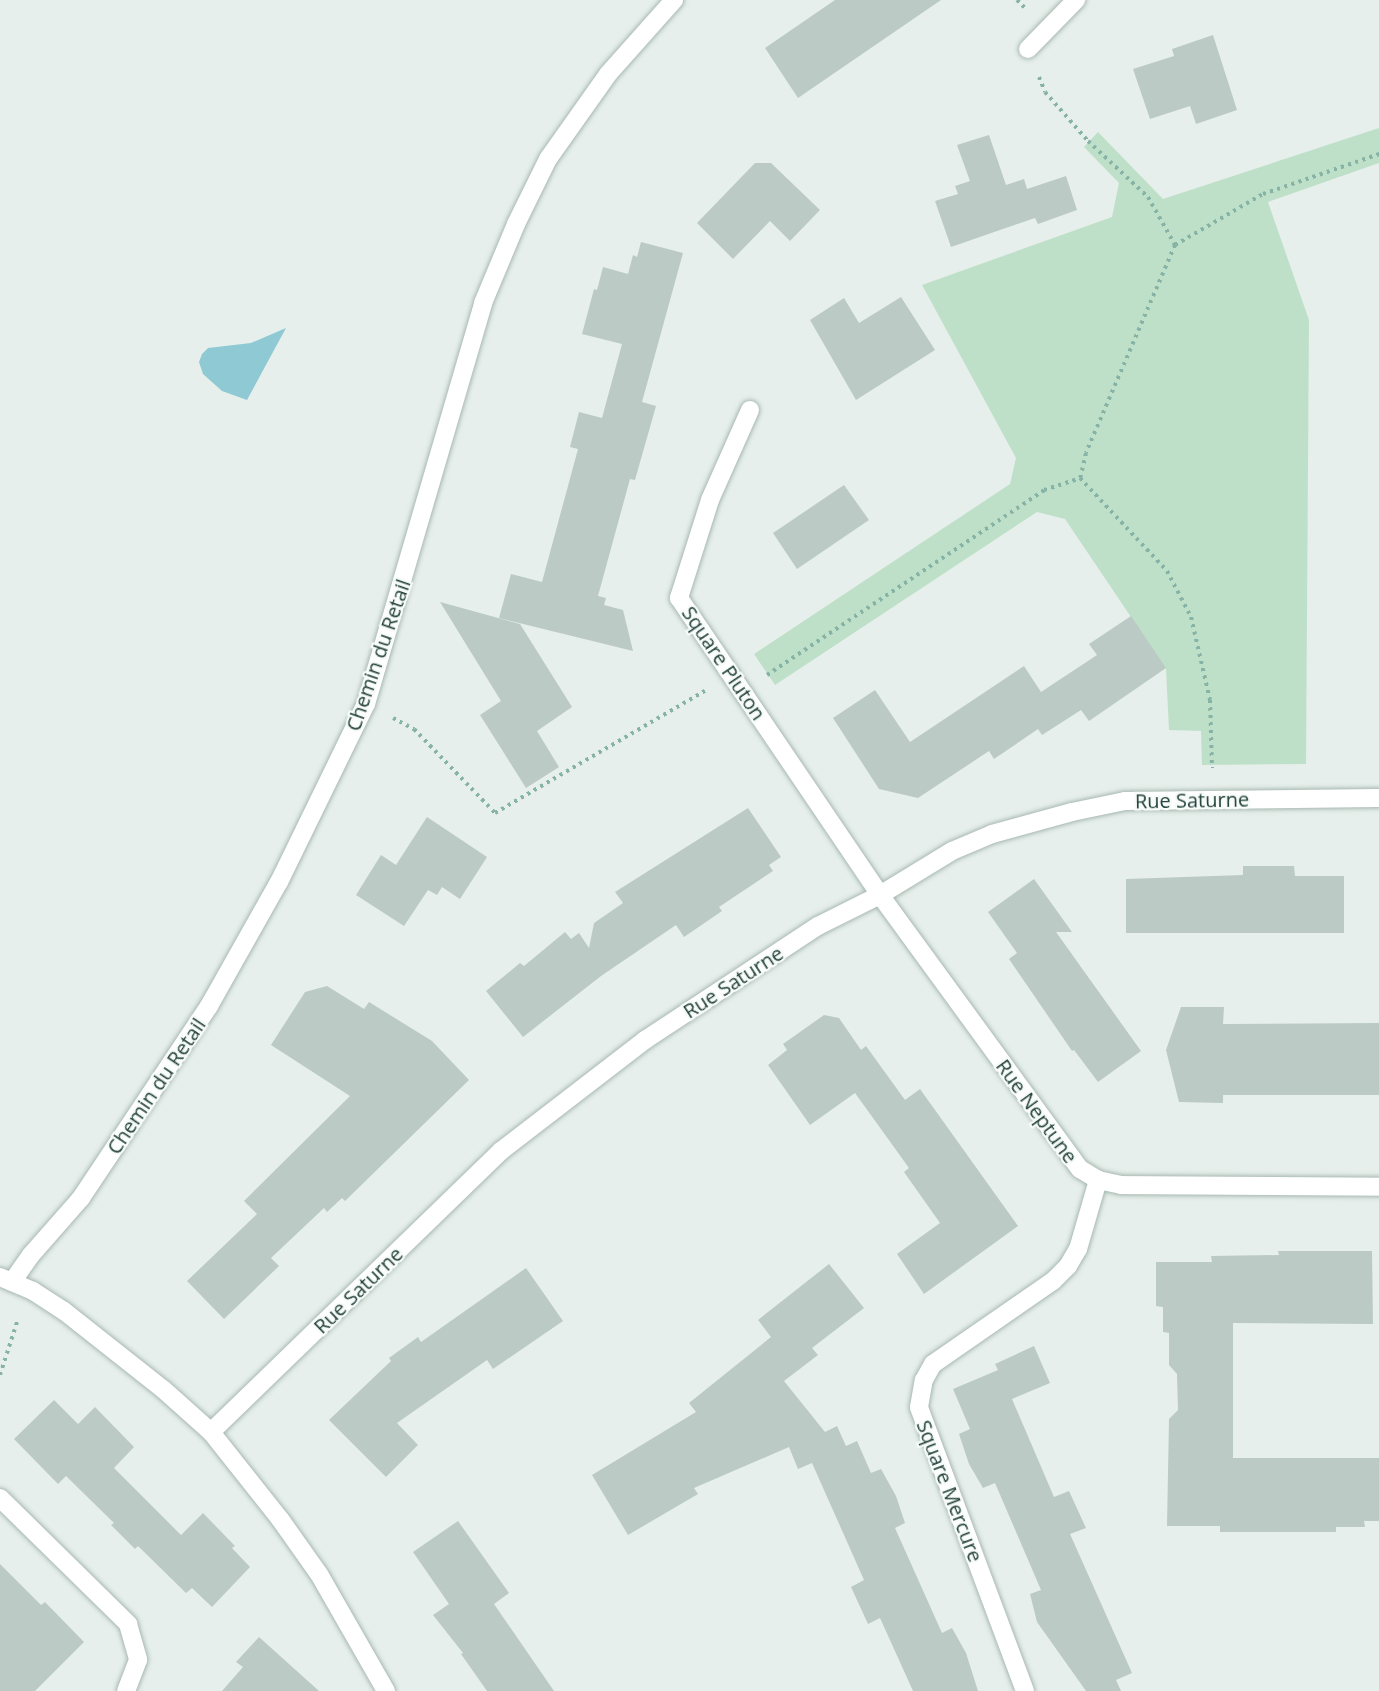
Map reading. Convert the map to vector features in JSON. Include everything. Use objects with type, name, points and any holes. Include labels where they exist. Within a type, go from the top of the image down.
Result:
[{"type":"street","name":"Chemin du Retail","points":[[6,1279],[31,1255],[81,1198],[209,1006],[279,882],[366,704],[483,303],[516,224],[548,159],[609,73],[674,0]]},
{"type":"street","points":[[1028,49],[1076,0]]},
{"type":"street","name":"Square Pluton","points":[[750,410],[710,500],[680,598],[880,895]]},
{"type":"street","name":"Rue Saturne","points":[[211,1432],[501,1151],[645,1040],[818,926],[880,895],[952,851],[992,834],[1072,812],[1125,801],[1212,798],[1379,798]]},
{"type":"street","name":"Rue Neptune","points":[[880,895],[1064,1149],[1080,1169],[1098,1180],[1121,1185],[1379,1186]]},
{"type":"street","name":"Square Mercure","points":[[1025,1691],[919,1407],[924,1380],[933,1364],[1053,1281],[1068,1266],[1078,1249],[1098,1180]]},
{"type":"street","points":[[6,1279],[33,1291],[64,1311],[128,1361],[211,1432],[273,1509],[319,1574],[386,1691]]},
{"type":"street","points":[[0,1498],[128,1624],[138,1660],[126,1691]]},
{"type":"path","points":[[1028,49],[1045,92],[1088,141],[1148,197],[1175,245]]},
{"type":"path","points":[[1080,478],[1086,453],[1175,245],[1263,194],[1379,154]]},
{"type":"path","points":[[743,691],[1044,490],[1080,478]]},
{"type":"path","points":[[1080,478],[1167,571],[1191,617],[1210,700],[1212,798]]},
{"type":"path","points":[[366,704],[414,729],[495,813],[731,675]]},
{"type":"path","points":[[0,1375],[14,1328],[33,1291]]},
{"type":"green space","points":[[1379,128],[1379,163],[1268,202],[1309,320],[1306,764],[1202,765],[1201,731],[1169,730],[1166,669],[1065,519],[1037,512],[775,685],[754,654],[1010,484],[1016,458],[922,285],[1112,217],[1119,183],[1084,147],[1098,132],[1163,199]]},
{"type":"water","points":[[286,328],[247,400],[222,391],[203,374],[199,362],[202,354],[208,348],[251,343]]},
{"type":"building","points":[[835,0],[941,0],[798,98],[765,48]]},
{"type":"building","points":[[1213,35],[1237,110],[1196,124],[1190,106],[1150,119],[1133,69],[1174,56],[1172,49]]},
{"type":"building","points":[[989,135],[1006,185],[1024,179],[1027,189],[1066,176],[1077,210],[1038,224],[1035,218],[951,247],[935,201],[958,194],[955,186],[970,181],[957,145]]},
{"type":"building","points":[[755,163],[771,163],[820,210],[790,241],[770,221],[733,259],[697,223]]},
{"type":"building","points":[[641,242],[683,253],[642,402],[656,406],[635,480],[630,479],[598,596],[606,598],[604,605],[623,610],[633,651],[499,618],[511,574],[542,582],[578,449],[570,447],[579,412],[602,418],[622,344],[582,334],[594,289],[597,290],[603,267],[628,274],[633,255],[637,257]]},
{"type":"building","points":[[901,297],[935,350],[856,400],[810,320],[844,298],[859,323]]},
{"type":"building","points":[[844,485],[869,520],[797,569],[773,533]]},
{"type":"building","points":[[440,602],[520,624],[572,707],[537,731],[559,767],[526,788],[480,715],[501,701]]},
{"type":"building","points":[[1131,616],[1166,668],[1089,721],[1081,710],[1042,735],[1038,729],[994,759],[989,751],[918,798],[879,789],[833,718],[875,690],[910,742],[1024,666],[1041,692],[1097,655],[1089,644]]},
{"type":"building","points":[[748,808],[781,857],[769,865],[773,871],[719,907],[722,911],[684,937],[676,925],[601,976],[523,1037],[486,991],[520,963],[524,966],[565,932],[571,939],[579,933],[589,948],[594,923],[623,903],[615,892]]},
{"type":"building","points":[[427,817],[487,857],[460,899],[442,887],[437,895],[428,890],[404,926],[356,895],[381,855],[396,865]]},
{"type":"building","points":[[1243,866],[1294,866],[1295,876],[1344,876],[1344,933],[1126,933],[1126,879],[1243,875]]},
{"type":"building","points":[[1034,879],[1072,932],[1056,932],[1141,1051],[1098,1082],[1074,1050],[1072,1051],[1009,959],[1017,953],[988,912]]},
{"type":"building","points":[[327,986],[364,1009],[369,1002],[432,1041],[469,1080],[345,1201],[342,1198],[327,1212],[324,1208],[271,1258],[279,1266],[224,1319],[187,1281],[257,1214],[244,1201],[350,1096],[271,1045],[305,992]]},
{"type":"building","points":[[1181,1007],[1224,1007],[1223,1024],[1379,1023],[1379,1095],[1223,1095],[1223,1103],[1179,1102],[1166,1050]]},
{"type":"building","points":[[824,1015],[839,1018],[861,1050],[866,1046],[905,1100],[920,1089],[1018,1226],[924,1294],[897,1254],[940,1223],[904,1172],[909,1168],[855,1093],[810,1125],[768,1065],[787,1050],[783,1044]]},
{"type":"building","points":[[1278,1251],[1372,1251],[1373,1324],[1233,1323],[1233,1458],[1379,1458],[1379,1521],[1364,1521],[1365,1527],[1336,1527],[1336,1532],[1220,1532],[1220,1526],[1167,1526],[1169,1419],[1178,1410],[1177,1374],[1169,1365],[1169,1333],[1163,1332],[1163,1307],[1156,1306],[1156,1262],[1212,1262],[1211,1256],[1279,1255]]},
{"type":"building","points":[[829,1264],[864,1308],[812,1348],[818,1355],[784,1381],[825,1432],[837,1426],[846,1446],[857,1441],[871,1473],[881,1469],[896,1496],[905,1523],[895,1528],[942,1633],[952,1628],[966,1653],[978,1691],[913,1691],[880,1618],[868,1624],[851,1587],[864,1580],[812,1463],[798,1469],[789,1447],[694,1488],[698,1494],[628,1535],[592,1475],[696,1412],[689,1403],[771,1337],[758,1320]]},
{"type":"building","points":[[526,1268],[563,1321],[493,1369],[487,1360],[397,1423],[418,1445],[386,1477],[329,1420],[391,1361],[389,1358],[418,1337],[421,1342]]},
{"type":"building","points":[[1034,1346],[1050,1383],[1012,1399],[1054,1497],[1069,1491],[1086,1528],[1070,1534],[1132,1673],[1116,1680],[1121,1691],[1086,1691],[1037,1622],[1030,1594],[1041,1590],[995,1483],[983,1488],[969,1464],[959,1434],[970,1429],[953,1389],[998,1370],[995,1364]]},
{"type":"building","points":[[54,1400],[78,1424],[95,1407],[134,1447],[114,1468],[181,1535],[203,1513],[235,1546],[232,1548],[250,1567],[212,1607],[192,1588],[186,1593],[138,1546],[135,1549],[111,1525],[114,1523],[66,1476],[58,1484],[14,1439]]},
{"type":"building","points":[[458,1521],[509,1593],[494,1604],[554,1691],[487,1691],[461,1654],[463,1653],[433,1615],[449,1604],[413,1552]]},
{"type":"building","points":[[0,1564],[41,1605],[45,1602],[84,1642],[35,1691],[0,1691]]},
{"type":"building","points":[[259,1637],[319,1691],[222,1691],[243,1667],[236,1662]]}]
